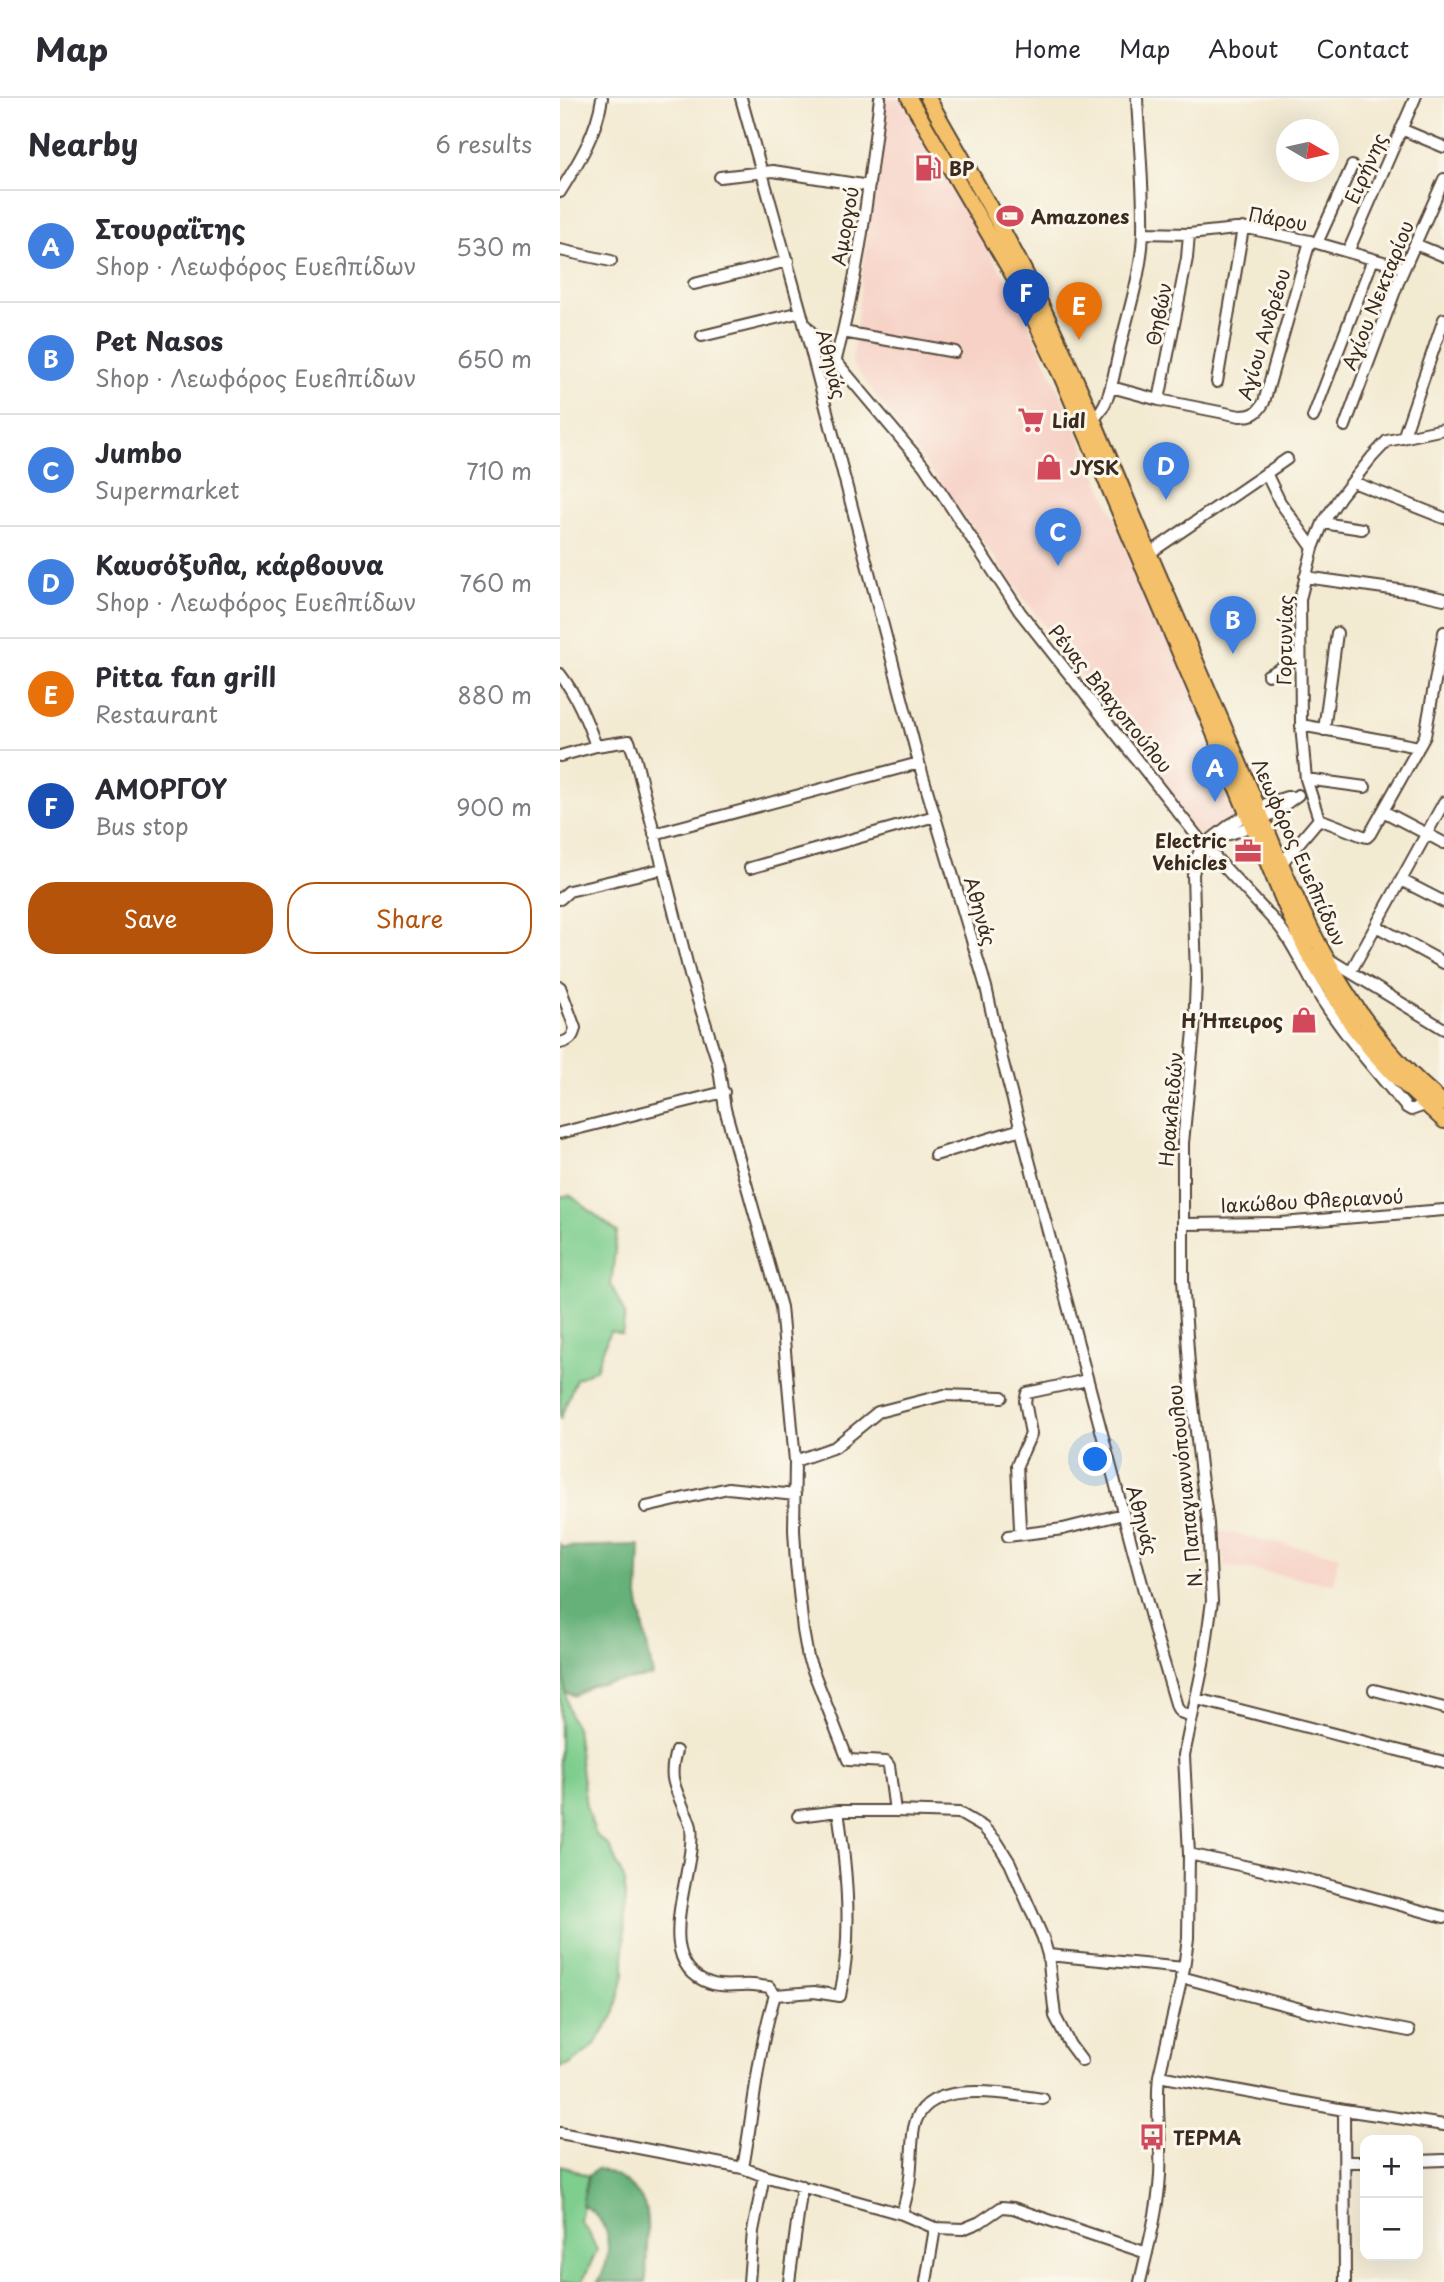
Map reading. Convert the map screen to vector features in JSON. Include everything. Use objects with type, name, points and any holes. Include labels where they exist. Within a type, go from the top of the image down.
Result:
[{"type":"main road","name":"Λεωφόρος Ευελπίδων","points":[[909,98],[1015,279],[1062,378],[1255,818],[1327,958],[1356,1010],[1381,1043],[1409,1073],[1444,1103]]},
{"type":"main road","name":"Λεωφόρος Ευελπίδων","points":[[928,98],[1026,274],[1062,349],[1150,553],[1255,818],[1285,905],[1307,952],[1332,996],[1371,1050],[1444,1121]]},
{"type":"street","points":[[560,192],[594,130],[602,98]]},
{"type":"street","points":[[730,98],[742,102]]},
{"type":"street","name":"Αμοργού","points":[[836,359],[869,186],[880,98]]},
{"type":"street","points":[[1092,420],[1101,413],[1111,387],[1135,293],[1143,233],[1137,98]]},
{"type":"street","name":"Ειρήνης","points":[[1348,252],[1415,98]]},
{"type":"street","name":"Αθηνάς","points":[[742,102],[788,261],[919,764],[986,987],[1123,1514],[1177,1707],[1184,1715],[1192,1716]]},
{"type":"street","points":[[1401,129],[1444,147]]},
{"type":"street","points":[[1314,242],[1352,166]]},
{"type":"street","points":[[720,177],[762,171],[869,186]]},
{"type":"street","name":"Αγίου Νεκταρίου","points":[[1345,426],[1404,268],[1444,179]]},
{"type":"street","points":[[1217,382],[1243,228]]},
{"type":"street","name":"Πάρου","points":[[1143,233],[1189,234],[1243,228],[1314,242],[1404,268]]},
{"type":"street","name":"Θηβών","points":[[1159,400],[1187,258],[1189,234]]},
{"type":"street","name":"Αγίου Ανδρέου","points":[[1111,387],[1159,400],[1240,416],[1251,416],[1259,412],[1314,242]]},
{"type":"street","points":[[1415,244],[1444,256]]},
{"type":"street","points":[[560,250],[611,261]]},
{"type":"street","points":[[1313,417],[1373,259]]},
{"type":"street","points":[[694,284],[788,261]]},
{"type":"street","points":[[702,336],[801,312]]},
{"type":"street","points":[[1403,439],[1444,319]]},
{"type":"street","name":"Ρένας Βλαχοπούλου","points":[[804,324],[924,466],[1020,612],[1204,845],[1290,940],[1321,999],[1373,1069],[1411,1110],[1425,1105]]},
{"type":"street","points":[[843,332],[956,352]]},
{"type":"street","name":"Γορτυνίας","points":[[1319,820],[1307,784],[1301,725],[1300,599],[1313,548],[1323,523],[1387,441],[1444,429]]},
{"type":"street","points":[[1150,553],[1287,459]]},
{"type":"street","points":[[1266,473],[1284,509],[1313,548]]},
{"type":"street","points":[[1353,482],[1444,518]]},
{"type":"street","points":[[1323,523],[1362,529]]},
{"type":"street","points":[[1305,577],[1444,599]]},
{"type":"street","points":[[1281,864],[1319,820],[1367,837],[1419,747],[1428,724],[1444,632]]},
{"type":"street","points":[[1324,730],[1337,633]]},
{"type":"street","points":[[1268,675],[1300,657]]},
{"type":"street","points":[[560,674],[586,719],[596,746]]},
{"type":"street","points":[[1301,725],[1419,747]]},
{"type":"street","points":[[560,756],[596,746],[629,741],[690,975],[718,1063],[725,1109],[781,1307],[794,1461],[796,1563],[808,1658],[848,1759],[887,1762],[895,1811]]},
{"type":"street","points":[[654,834],[919,764]]},
{"type":"street","points":[[1204,845],[1214,837],[1236,834],[1255,818],[1289,804],[1307,784],[1366,787]]},
{"type":"street","points":[[1351,971],[1444,802]]},
{"type":"street","points":[[1383,811],[1444,843]]},
{"type":"street","points":[[750,868],[935,816]]},
{"type":"street","name":"Ηρακλειδών","points":[[1183,1224],[1183,1143],[1194,1031],[1196,979],[1193,874],[1204,845]]},
{"type":"street","points":[[560,899],[569,891],[662,869]]},
{"type":"street","points":[[1401,880],[1444,902]]},
{"type":"street","points":[[1376,926],[1444,964]]},
{"type":"street","points":[[1327,958],[1444,1028]]},
{"type":"street","points":[[560,987],[576,1028],[574,1035],[560,1044]]},
{"type":"street","points":[[560,1133],[724,1092]]},
{"type":"street","points":[[935,1155],[1021,1129]]},
{"type":"street","name":"Ιακώβου Φλεριανού","points":[[1183,1224],[1281,1223],[1444,1210]]},
{"type":"street","name":"Ν. Παπαγιαννόπουλου","points":[[1140,2282],[1156,2210],[1160,2174],[1157,2091],[1159,2076],[1183,1973],[1188,1938],[1189,1854],[1184,1755],[1197,1699],[1212,1601],[1208,1522],[1190,1378],[1183,1280],[1183,1224]]},
{"type":"street","points":[[1020,1528],[1017,1465],[1031,1434],[1025,1401],[1027,1394],[1087,1380]]},
{"type":"street","points":[[794,1461],[835,1447],[878,1412],[944,1395],[1002,1397]]},
{"type":"street","points":[[646,1507],[728,1488],[795,1495]]},
{"type":"street","points":[[1008,1536],[1063,1530],[1123,1514]]},
{"type":"street","points":[[1374,1690],[1444,1709]]},
{"type":"street","points":[[1197,1699],[1444,1762]]},
{"type":"street","points":[[676,1751],[671,1767],[671,1780],[691,1826],[679,1926],[680,1957],[692,1972],[708,1982],[723,1986],[744,1984],[769,1987],[775,1995]]},
{"type":"street","points":[[775,1995],[814,1992],[840,1996],[847,1903],[845,1859],[838,1811]]},
{"type":"street","points":[[798,1816],[838,1811],[959,1813],[983,1827],[997,1842],[1010,1863],[1035,1918],[1048,1955],[1055,2016],[1082,2061]]},
{"type":"street","points":[[1189,1854],[1313,1881],[1444,1917]]},
{"type":"street","points":[[1048,1955],[1183,1973],[1312,2012],[1409,2031]]},
{"type":"street","points":[[743,2168],[764,2029],[775,1995]]},
{"type":"street","points":[[1159,2076],[1344,2110],[1444,2125]]},
{"type":"street","points":[[902,2214],[910,2179],[914,2127],[929,2102],[964,2093],[993,2092],[1043,2099]]},
{"type":"street","points":[[1344,2110],[1345,2282]]},
{"type":"street","points":[[560,2133],[743,2168],[902,2214],[934,2228],[963,2229],[980,2222],[1002,2207],[1013,2208],[1147,2253]]},
{"type":"street","points":[[1423,2161],[1444,2160]]},
{"type":"street","points":[[1345,2162],[1360,2162]]},
{"type":"street","points":[[749,2282],[753,2231],[764,2176]]},
{"type":"street","points":[[789,2282],[802,2186]]},
{"type":"street","points":[[926,2282],[934,2228]]},
{"type":"shaded area","points":[[882,98],[900,98],[1020,303],[1246,812],[1204,845],[852,363]]},
{"type":"shaded area","points":[[1218,1531],[1338,1555],[1334,1584],[1225,1566]]},
{"type":"green space","points":[[570,1195],[617,1232],[611,1285],[625,1314],[622,1334],[610,1331],[596,1369],[576,1379],[560,1420],[560,1197]]},
{"type":"green space","points":[[560,1544],[562,1547],[640,1545],[638,1597],[653,1676],[591,1686],[575,1696],[565,1692],[563,1638],[560,1627]]},
{"type":"green space","points":[[560,1627],[563,1638],[565,1692],[570,1716],[576,1728],[586,1806],[596,1835],[610,1847],[625,1882],[624,1974],[614,2016],[594,2046],[571,2064],[560,2067]]},
{"type":"green space","points":[[560,2165],[588,2176],[580,2222],[597,2250],[582,2282],[560,2282]]},
{"type":"green space","points":[[597,2169],[611,2173],[624,2182],[636,2192],[644,2204],[647,2230],[646,2282],[598,2282],[606,2261],[607,2239],[599,2220],[582,2205],[588,2176]]},
{"type":"place","name":"BP","points":[[928,168]]},
{"type":"place","name":"Amazones","points":[[1010,216]]},
{"type":"place","name":"ΑΜΟΡΓΟΥ","points":[[1026,327]]},
{"type":"place","name":"Pitta fan grill","points":[[1079,340]]},
{"type":"place","name":"Lidl","points":[[1031,420]]},
{"type":"place","name":"JYSK","points":[[1049,467]]},
{"type":"place","name":"Καυσόξυλα, κάρβουνα","points":[[1166,500]]},
{"type":"place","name":"Jumbo","points":[[1058,566]]},
{"type":"place","name":"Pet Nasos","points":[[1233,654]]},
{"type":"place","name":"Στουραΐτης","points":[[1215,802]]},
{"type":"place","name":"Electric Vehicles","points":[[1248,851]]},
{"type":"place","name":"Η Ήπειρος","points":[[1304,1020]]},
{"type":"place","name":"ΤΕΡΜΑ","points":[[1152,2137]]}]
